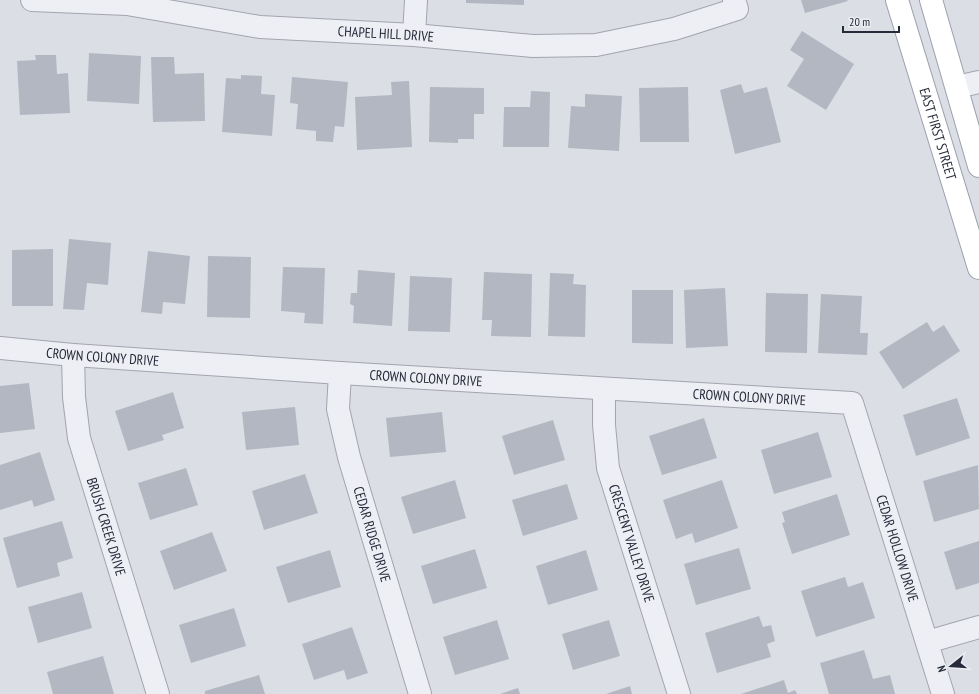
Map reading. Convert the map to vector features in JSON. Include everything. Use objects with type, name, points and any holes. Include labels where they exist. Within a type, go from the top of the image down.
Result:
[{"type":"main road","name":"EAST FIRST STREET","points":[[897,0],[979,268]]},
{"type":"main road","points":[[932,0],[979,166]]},
{"type":"main road","points":[[926,97],[956,87]]},
{"type":"street","name":"CHAPEL HILL DRIVE","points":[[32,0],[128,4],[144,3],[260,27],[414,36],[533,46],[596,45],[674,29],[735,5]]},
{"type":"street","points":[[414,36],[416,0]]},
{"type":"street","points":[[956,87],[979,82]]},
{"type":"street","name":"CROWN COLONY DRIVE","points":[[0,348],[73,355],[340,373],[852,403]]},
{"type":"street","name":"BRUSH CREEK DRIVE","points":[[73,355],[74,397],[79,438],[158,694]]},
{"type":"street","name":"CEDAR RIDGE DRIVE","points":[[340,373],[338,409],[349,457],[420,694]]},
{"type":"street","name":"CRESCENT VALLEY DRIVE","points":[[604,388],[604,425],[608,468],[679,694]]},
{"type":"street","name":"CEDAR HOLLOW DRIVE","points":[[852,403],[943,694]]},
{"type":"street","points":[[927,642],[979,627]]},
{"type":"building","points":[[466,0],[524,0],[524,5],[466,3]]},
{"type":"building","points":[[801,0],[847,0],[848,1],[805,13]]},
{"type":"building","points":[[802,31],[854,64],[826,110],[787,86],[804,59],[790,50]]},
{"type":"building","points":[[89,53],[141,56],[139,104],[87,101]]},
{"type":"building","points":[[35,55],[56,55],[57,74],[68,73],[70,113],[20,115],[17,61],[36,60]]},
{"type":"building","points":[[151,57],[174,57],[175,74],[204,73],[205,121],[153,122]]},
{"type":"building","points":[[241,75],[262,76],[261,94],[275,95],[272,136],[222,132],[226,78],[241,79]]},
{"type":"building","points":[[292,77],[348,82],[344,127],[335,126],[333,142],[316,141],[316,131],[296,129],[298,104],[290,103]]},
{"type":"building","points":[[409,81],[412,147],[357,150],[355,97],[392,95],[391,82]]},
{"type":"building","points":[[741,84],[744,93],[767,87],[781,142],[735,154],[720,90]]},
{"type":"building","points":[[430,87],[484,88],[484,114],[474,114],[474,139],[458,139],[458,143],[429,142]]},
{"type":"building","points":[[688,87],[689,142],[640,142],[639,88]]},
{"type":"building","points":[[531,91],[550,92],[549,147],[503,147],[504,107],[530,107]]},
{"type":"building","points":[[585,94],[622,96],[619,151],[568,148],[571,106],[585,107]]},
{"type":"building","points":[[69,239],[111,243],[108,285],[87,283],[84,310],[63,309]]},
{"type":"building","points":[[53,249],[53,306],[12,306],[12,250]]},
{"type":"building","points":[[148,251],[190,256],[185,304],[163,302],[162,314],[141,312]]},
{"type":"building","points":[[208,256],[251,257],[250,318],[207,317]]},
{"type":"building","points":[[283,267],[325,268],[323,324],[304,323],[305,313],[281,311]]},
{"type":"building","points":[[358,270],[395,273],[392,326],[353,323],[354,306],[350,304],[351,293],[357,293]]},
{"type":"building","points":[[484,272],[532,274],[531,337],[491,336],[492,320],[482,320]]},
{"type":"building","points":[[550,273],[574,274],[573,284],[586,285],[585,337],[548,336]]},
{"type":"building","points":[[410,276],[452,278],[450,332],[408,331]]},
{"type":"building","points":[[725,288],[728,346],[686,348],[684,290]]},
{"type":"building","points":[[632,290],[673,290],[673,344],[632,343]]},
{"type":"building","points":[[766,293],[808,294],[807,353],[765,352]]},
{"type":"building","points":[[821,294],[862,296],[860,333],[868,333],[867,355],[818,353]]},
{"type":"building","points":[[927,322],[933,332],[944,325],[960,351],[903,389],[879,352]]},
{"type":"building","points":[[29,383],[35,429],[0,433],[0,386]]},
{"type":"building","points":[[173,392],[184,428],[162,435],[164,440],[128,451],[115,411]]},
{"type":"building","points":[[957,398],[970,438],[916,456],[903,415]]},
{"type":"building","points":[[295,407],[299,445],[246,450],[242,412]]},
{"type":"building","points":[[442,412],[446,452],[390,457],[386,418]]},
{"type":"building","points":[[704,418],[717,458],[662,475],[649,436]]},
{"type":"building","points":[[553,420],[565,460],[514,475],[502,436]]},
{"type":"building","points":[[818,432],[832,477],[774,494],[761,450]]},
{"type":"building","points":[[40,452],[55,500],[34,507],[32,500],[0,510],[0,465]]},
{"type":"building","points":[[978,465],[979,509],[934,522],[923,481]]},
{"type":"building","points":[[186,468],[198,505],[150,520],[138,483]]},
{"type":"building","points":[[305,474],[318,513],[264,530],[252,491]]},
{"type":"building","points":[[455,480],[466,518],[413,534],[401,497]]},
{"type":"building","points":[[722,480],[738,528],[695,543],[692,533],[676,539],[663,500]]},
{"type":"building","points":[[567,484],[578,519],[523,536],[512,500]]},
{"type":"building","points":[[837,494],[850,535],[792,554],[782,523],[785,522],[782,512]]},
{"type":"building","points":[[62,521],[73,558],[57,563],[60,576],[17,588],[3,538]]},
{"type":"building","points":[[212,532],[227,571],[174,590],[160,551]]},
{"type":"building","points":[[979,541],[979,583],[956,590],[944,552]]},
{"type":"building","points":[[739,548],[751,589],[696,605],[684,564]]},
{"type":"building","points":[[475,549],[487,588],[433,604],[421,566]]},
{"type":"building","points":[[330,550],[341,587],[288,603],[276,567]]},
{"type":"building","points":[[586,550],[598,590],[548,605],[536,566]]},
{"type":"building","points":[[845,577],[848,587],[863,582],[875,618],[816,637],[801,591]]},
{"type":"building","points":[[82,592],[92,628],[38,643],[28,607]]},
{"type":"building","points":[[234,608],[246,646],[191,663],[179,625]]},
{"type":"building","points":[[759,616],[763,627],[771,625],[775,641],[767,644],[771,657],[717,673],[705,633]]},
{"type":"building","points":[[497,620],[509,659],[455,675],[443,637]]},
{"type":"building","points":[[609,620],[620,656],[573,670],[562,634]]},
{"type":"building","points":[[352,627],[368,673],[347,680],[344,670],[314,680],[302,644]]},
{"type":"building","points":[[864,650],[873,679],[890,675],[895,694],[829,694],[820,663]]},
{"type":"building","points":[[103,656],[114,694],[53,694],[47,672]]},
{"type":"building","points":[[259,675],[265,694],[205,694],[205,691]]},
{"type":"building","points":[[784,680],[788,693],[795,690],[797,694],[741,694]]},
{"type":"building","points":[[630,686],[632,694],[606,694]]},
{"type":"building","points":[[518,688],[520,694],[500,694]]}]
